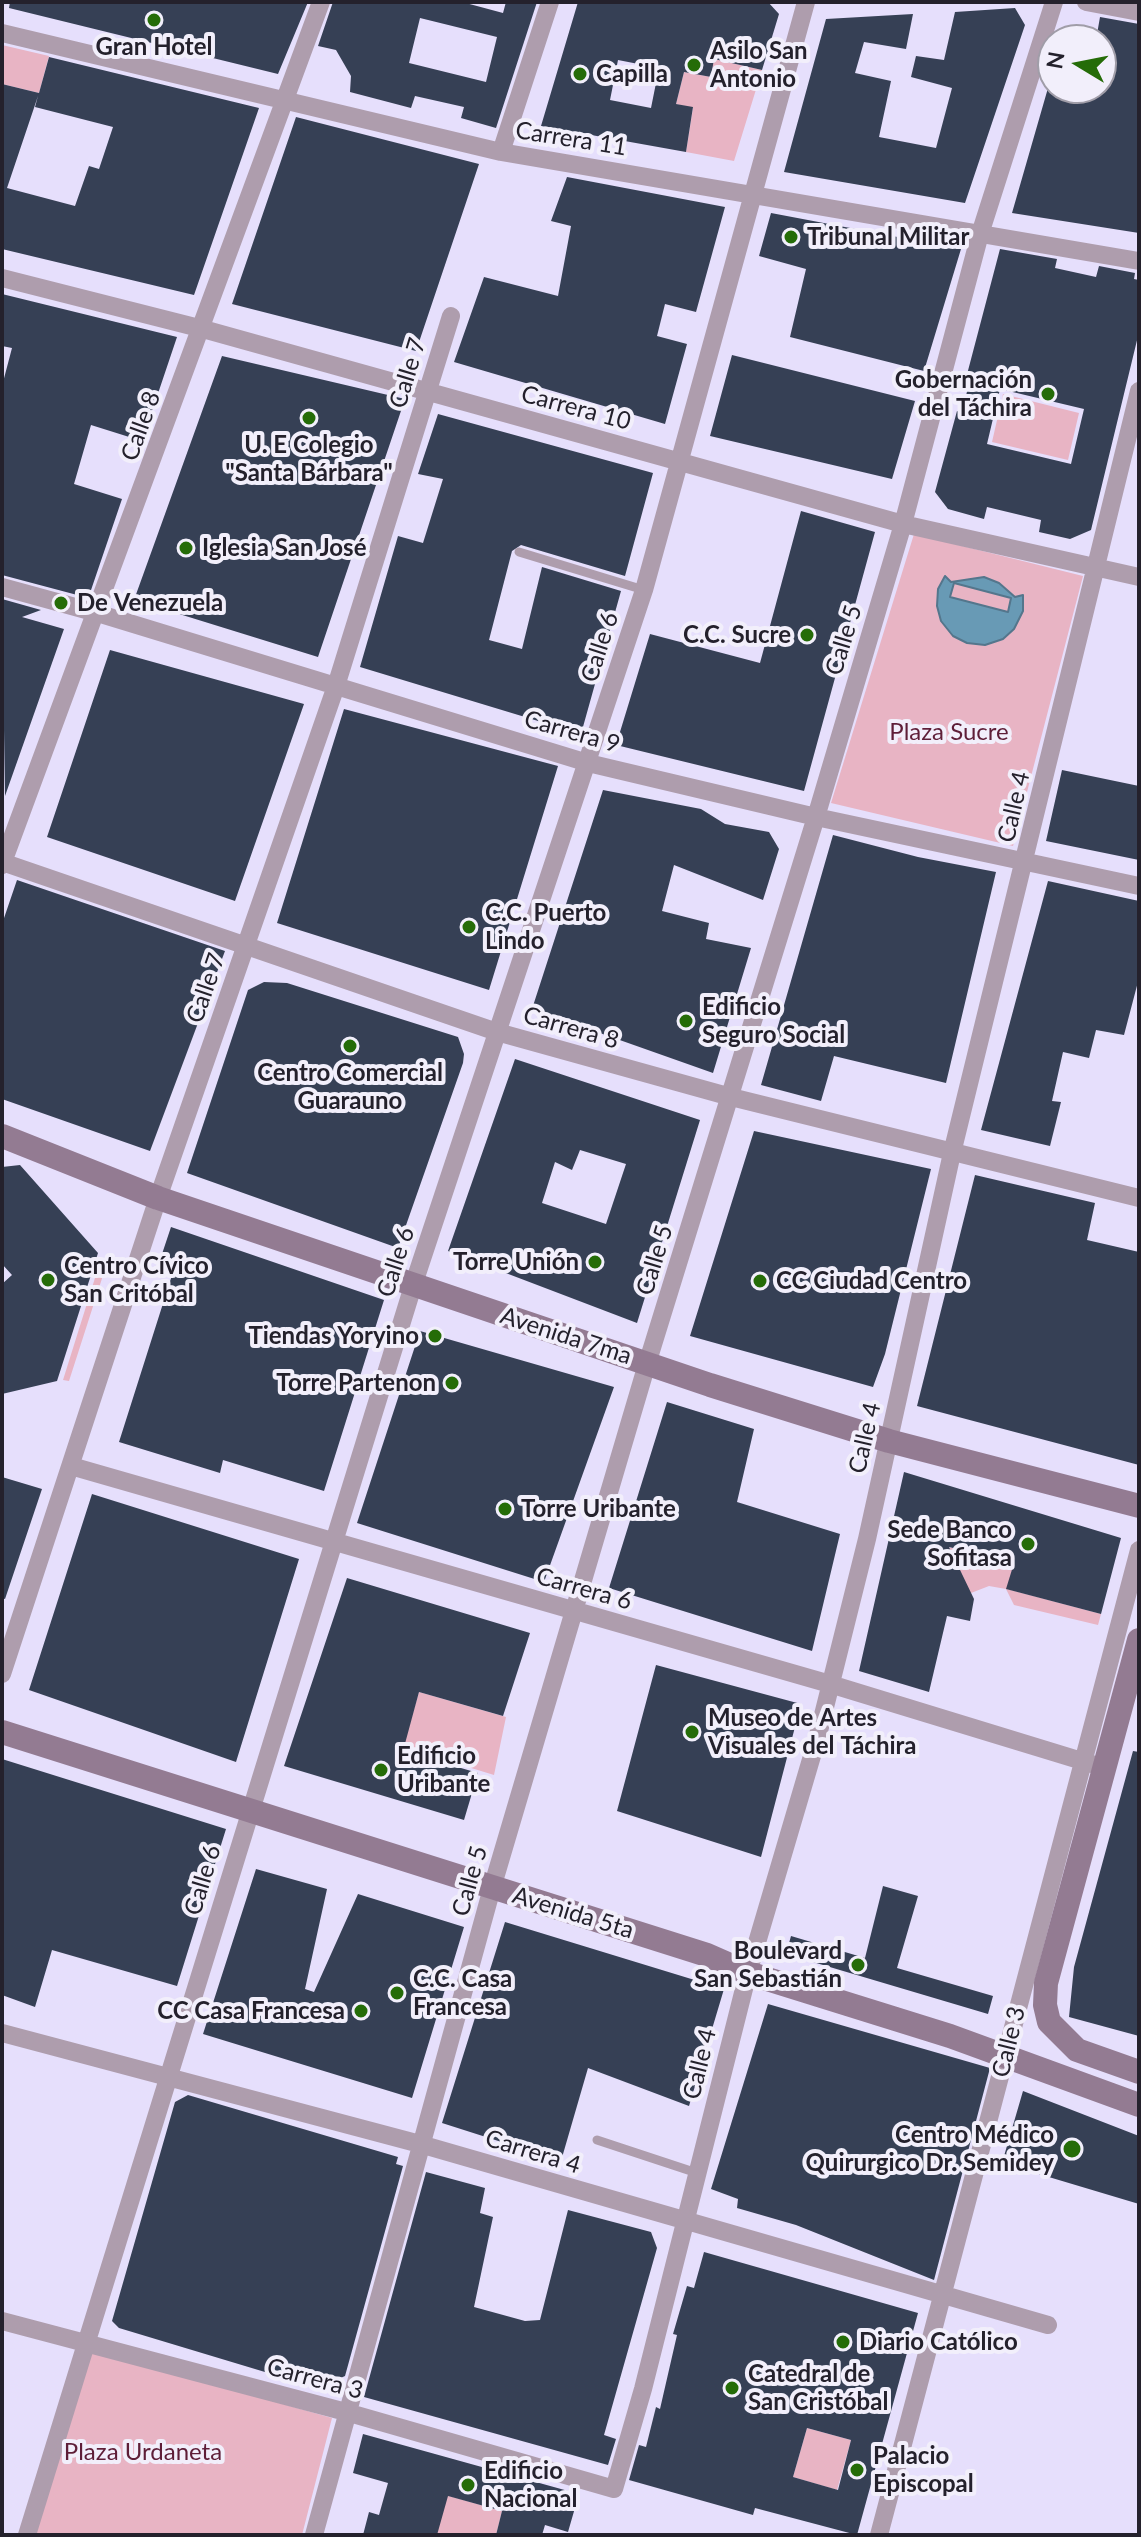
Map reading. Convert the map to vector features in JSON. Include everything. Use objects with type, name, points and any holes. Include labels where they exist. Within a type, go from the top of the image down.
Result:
[{"type":"street","name":"Calle 8","points":[[2,863],[203,329],[321,2]]},
{"type":"street","points":[[501,152],[550,2]]},
{"type":"street","name":"Calle 6","points":[[27,2535],[84,2342],[413,1286],[644,590],[806,2]]},
{"type":"street","name":"Calle 5","points":[[314,2535],[492,1888],[647,1364],[731,1097],[903,524],[980,234],[1054,2]]},
{"type":"street","points":[[1086,2],[1139,12]]},
{"type":"street","name":"Carrera 11","points":[[2,33],[501,152],[1139,261]]},
{"type":"street","name":"Carrera 10","points":[[2,278],[203,329],[903,524],[1139,577]]},
{"type":"street","name":"Calle 7","points":[[2,1674],[158,1198],[336,686],[451,316]]},
{"type":"street","name":"Calle 4","points":[[614,2489],[686,2223],[748,1973],[874,1540],[889,1441],[952,1153],[1026,862],[1139,391]]},
{"type":"street","name":"Carrera 9","points":[[2,587],[97,613],[588,763],[816,817],[1139,886]]},
{"type":"street","name":"Carrera 8","points":[[2,863],[497,1032],[731,1097],[1139,1198]]},
{"type":"street","name":"Avenida 7ma","points":[[2,1136],[158,1198],[647,1364],[889,1441],[1139,1506]]},
{"type":"street","name":"Carrera 6","points":[[71,1466],[830,1684],[1094,1765]]},
{"type":"street","name":"Calle 3","points":[[1139,1550],[1046,1983],[1049,2022],[1077,2050],[1139,2072]]},
{"type":"street","name":"Calle 3","points":[[879,2535],[1006,2057],[1094,1765],[1139,1640]]},
{"type":"street","name":"Avenida 5ta","points":[[2,1732],[707,1955],[748,1973],[1006,2057],[1139,2105]]},
{"type":"street","name":"Carrera 4","points":[[2,2033],[420,2144],[1048,2325]]},
{"type":"street","name":"Carrera 3","points":[[2,2321],[346,2412],[614,2489]]},
{"type":"lane","points":[[519,552],[644,590]]},
{"type":"lane","points":[[597,2140],[697,2173]]},
{"type":"green space","points":[[2,45],[49,56],[39,93],[2,84]]},
{"type":"green space","points":[[714,59],[762,70],[734,161],[686,152],[693,108],[676,104],[684,72],[711,77]]},
{"type":"green space","points":[[1003,394],[1079,413],[1068,460],[992,442]]},
{"type":"green space","name":"Plaza Sucre","points":[[914,534],[1083,576],[1013,846],[831,803]]},
{"type":"green space","points":[[100,1262],[106,1266],[69,1381],[63,1380]]},
{"type":"green space","points":[[922,1541],[1014,1563],[1007,1589],[1101,1614],[1098,1625],[1014,1605],[1006,1589],[989,1586],[971,1593]]},
{"type":"green space","points":[[419,1692],[506,1717],[494,1775],[403,1747]]},
{"type":"green space","name":"Plaza Urdaneta","points":[[87,2348],[332,2418],[302,2535],[32,2535]]},
{"type":"green space","points":[[807,2428],[851,2440],[837,2490],[793,2477]]},
{"type":"green space","points":[[421,2488],[502,2511],[496,2535],[437,2535]]},
{"type":"water","points":[[945,576],[951,582],[984,577],[999,583],[1015,597],[1023,595],[1023,611],[1014,629],[1003,639],[985,645],[967,643],[953,636],[941,621],[937,606],[938,589]],"holes":[[[954,583],[1011,598],[1008,612],[950,597]]]},
{"type":"building","points":[[10,2],[308,2],[278,74],[9,8]]},
{"type":"building","points":[[333,2],[462,2],[503,13],[506,2],[537,2],[496,128],[461,118],[464,107],[415,96],[411,108],[350,92],[351,76],[336,50],[318,46]],"holes":[[[420,18],[497,37],[486,82],[409,63]]]},
{"type":"building","points":[[578,2],[768,2],[779,14],[762,70],[714,59],[711,77],[684,72],[676,104],[693,107],[686,152],[541,126]],"holes":[[[618,60],[659,68],[651,108],[610,100]]]},
{"type":"building","points":[[1015,8],[1025,25],[965,203],[784,172],[826,19],[913,14],[906,49],[864,42],[855,73],[891,81],[879,137],[936,148],[952,88],[911,77],[916,56],[944,60],[955,12]]},
{"type":"building","points":[[1100,17],[1139,24],[1139,233],[1012,213],[1043,104],[1117,104],[1117,24],[1099,24]]},
{"type":"building","points":[[49,57],[259,108],[194,295],[2,249],[2,84],[39,93]],"holes":[[[38,96],[35,107],[113,127],[99,169],[89,166],[75,206],[7,188]]]},
{"type":"building","points":[[296,117],[479,164],[416,351],[232,304]]},
{"type":"building","points":[[567,177],[725,207],[696,312],[665,304],[657,336],[687,344],[665,424],[454,362],[484,277],[558,296],[571,226],[551,221]]},
{"type":"building","points":[[771,213],[961,249],[924,371],[790,337],[806,269],[759,256]]},
{"type":"building","points":[[1000,249],[1057,259],[1055,268],[1096,277],[1099,266],[1135,273],[1134,279],[1139,280],[1139,332],[1091,530],[1070,539],[1039,532],[1041,520],[987,507],[984,519],[948,509],[935,492],[957,411],[962,413],[969,383],[965,382]],"holes":[[[1000,389],[1084,409],[1071,464],[987,444]]]},
{"type":"building","points":[[2,294],[177,337],[142,441],[91,425],[74,484],[122,499],[90,593],[81,596],[2,575],[2,386],[12,348],[2,346]]},
{"type":"building","points":[[732,355],[915,401],[892,479],[710,436]]},
{"type":"building","points":[[222,356],[405,399],[318,657],[134,600]]},
{"type":"building","points":[[438,414],[653,473],[625,576],[521,545],[512,551],[489,640],[522,649],[542,567],[621,591],[581,734],[360,667],[398,536],[423,543],[443,479],[418,474]]},
{"type":"building","points":[[801,511],[875,532],[804,791],[616,745],[650,634],[760,663]]},
{"type":"building","points":[[2,599],[41,610],[22,617],[64,629],[5,796]]},
{"type":"building","points":[[110,650],[304,704],[235,901],[47,837]]},
{"type":"building","points":[[344,709],[558,766],[489,990],[277,923]]},
{"type":"building","points":[[1062,770],[1139,786],[1139,860],[1046,841]]},
{"type":"building","points":[[603,790],[701,809],[725,824],[769,832],[779,849],[763,900],[674,865],[662,911],[709,923],[706,939],[751,948],[713,1073],[532,1009]]},
{"type":"building","points":[[833,835],[918,857],[996,872],[946,1083],[834,1056],[821,1101],[761,1085]]},
{"type":"building","points":[[17,880],[225,951],[150,1151],[2,1099],[2,924]]},
{"type":"building","points":[[1048,881],[1139,901],[1139,978],[1124,1035],[1096,1030],[1089,1058],[1063,1052],[1052,1101],[1061,1102],[1050,1146],[981,1130]]},
{"type":"building","points":[[264,982],[287,983],[458,1037],[464,1054],[463,1063],[398,1248],[187,1173],[248,990]]},
{"type":"building","points":[[515,1059],[700,1120],[637,1323],[448,1251]],"holes":[[[580,1150],[626,1164],[606,1224],[542,1203],[555,1162],[572,1170]]]},
{"type":"building","points":[[754,1131],[931,1169],[885,1354],[873,1387],[690,1336]]},
{"type":"building","name":"Centro Cívico San Critóbal","points":[[20,1165],[98,1253],[57,1381],[2,1394],[2,1284],[12,1275],[2,1264],[2,1167]]},
{"type":"building","points":[[975,1175],[1095,1203],[1087,1240],[1139,1252],[1139,1465],[917,1406]]},
{"type":"building","points":[[171,1227],[384,1300],[324,1491],[223,1460],[220,1473],[119,1442],[173,1272],[157,1269]]},
{"type":"building","points":[[420,1331],[614,1387],[544,1582],[357,1523]]},
{"type":"building","points":[[667,1402],[754,1429],[737,1502],[840,1534],[812,1651],[609,1588]]},
{"type":"building","name":"Sede Banco Sofitasa","points":[[904,1472],[1121,1538],[1101,1614],[1006,1589],[1014,1563],[949,1547],[974,1599],[970,1621],[947,1616],[929,1692],[859,1671]]},
{"type":"building","points":[[2,1477],[42,1489],[5,1599],[2,1598]]},
{"type":"building","points":[[92,1494],[299,1559],[236,1762],[29,1690]]},
{"type":"building","points":[[347,1578],[530,1633],[503,1716],[419,1692],[403,1751],[478,1773],[464,1820],[284,1766]]},
{"type":"building","points":[[656,1665],[801,1704],[761,1857],[617,1811]]},
{"type":"building","points":[[1133,1751],[1139,1752],[1139,2036],[1069,2017],[1074,1967]]},
{"type":"building","points":[[2,1759],[226,1829],[177,1986],[52,1950],[35,2007],[2,1995]]},
{"type":"building","name":"C.C. Casa Francesa","points":[[256,1869],[327,1889],[305,1989],[314,1992],[358,1894],[464,1927],[412,2098],[203,2034]]},
{"type":"building","points":[[883,1886],[918,1896],[897,1968],[993,1996],[988,2014],[786,1954],[791,1936],[865,1958]]},
{"type":"building","points":[[505,1922],[724,1989],[689,2106],[588,2068],[561,2161],[442,2123]]},
{"type":"building","points":[[768,2004],[990,2068],[934,2280],[796,2225],[737,2208],[738,2199],[711,2189]]},
{"type":"building","name":"Centro Médico Quirurgico Dr. Semidey","points":[[1023,2091],[1139,2136],[1139,2204],[1002,2163]]},
{"type":"building","points":[[188,2095],[398,2157],[396,2164],[403,2166],[345,2376],[318,2388],[119,2328],[112,2321],[175,2102]]},
{"type":"building","points":[[426,2172],[485,2188],[480,2213],[493,2217],[474,2307],[525,2321],[540,2320],[568,2210],[651,2232],[657,2248],[604,2435],[616,2439],[608,2465],[364,2397]]},
{"type":"building","points":[[704,2252],[918,2313],[857,2535],[755,2508],[753,2515],[629,2480],[639,2445],[646,2447],[656,2407],[660,2409],[677,2335],[673,2334],[687,2286],[694,2288]],"holes":[[[807,2428],[851,2440],[838,2490],[793,2477]]]},
{"type":"building","name":"Edificio Nacional","points":[[363,2434],[579,2494],[568,2532],[545,2525],[542,2535],[496,2535],[502,2511],[448,2496],[437,2535],[363,2535],[369,2512],[379,2515],[388,2483],[353,2473]]},
{"type":"place","name":"Gran Hotel","points":[[154,20]]},
{"type":"place","name":"Asilo San Antonio","points":[[694,65]]},
{"type":"place","name":"Capilla","points":[[580,74]]},
{"type":"place","name":"Tribunal Militar","points":[[791,237]]},
{"type":"place","name":"Gobernación del Táchira","points":[[1048,394]]},
{"type":"place","name":"U. E Colegio \"Santa Bárbara\"","points":[[309,418]]},
{"type":"place","name":"Iglesia San José","points":[[186,548]]},
{"type":"place","name":"De Venezuela","points":[[61,603]]},
{"type":"place","name":"C.C. Sucre","points":[[807,635]]},
{"type":"place","name":"C.C. Puerto Lindo","points":[[469,927]]},
{"type":"place","name":"Edificio Seguro Social","points":[[686,1021]]},
{"type":"place","name":"Centro Comercial Guarauno","points":[[350,1046]]},
{"type":"place","name":"Torre Unión","points":[[595,1262]]},
{"type":"place","name":"Centro Cívico San Critóbal","points":[[48,1280]]},
{"type":"place","name":"CC Ciudad Centro","points":[[760,1281]]},
{"type":"place","name":"Tiendas Yoryino","points":[[435,1336]]},
{"type":"place","name":"Torre Partenon","points":[[452,1383]]},
{"type":"place","name":"Torre Uribante","points":[[505,1509]]},
{"type":"place","name":"Sede Banco Sofitasa","points":[[1028,1544]]},
{"type":"place","name":"Museo de Artes Visuales del Táchira","points":[[692,1732]]},
{"type":"place","name":"Edificio Uribante","points":[[381,1770]]},
{"type":"place","name":"Boulevard San Sebastián","points":[[858,1965]]},
{"type":"place","name":"C.C. Casa Francesa","points":[[397,1993]]},
{"type":"place","name":"CC Casa Francesa","points":[[361,2011]]},
{"type":"place","name":"Centro Médico Quirurgico Dr. Semidey","points":[[1072,2149]]},
{"type":"place","name":"Diario Católico","points":[[843,2342]]},
{"type":"place","name":"Catedral de San Cristóbal","points":[[732,2388]]},
{"type":"place","name":"Palacio Episcopal","points":[[857,2470]]},
{"type":"place","name":"Edificio Nacional","points":[[468,2485]]}]
